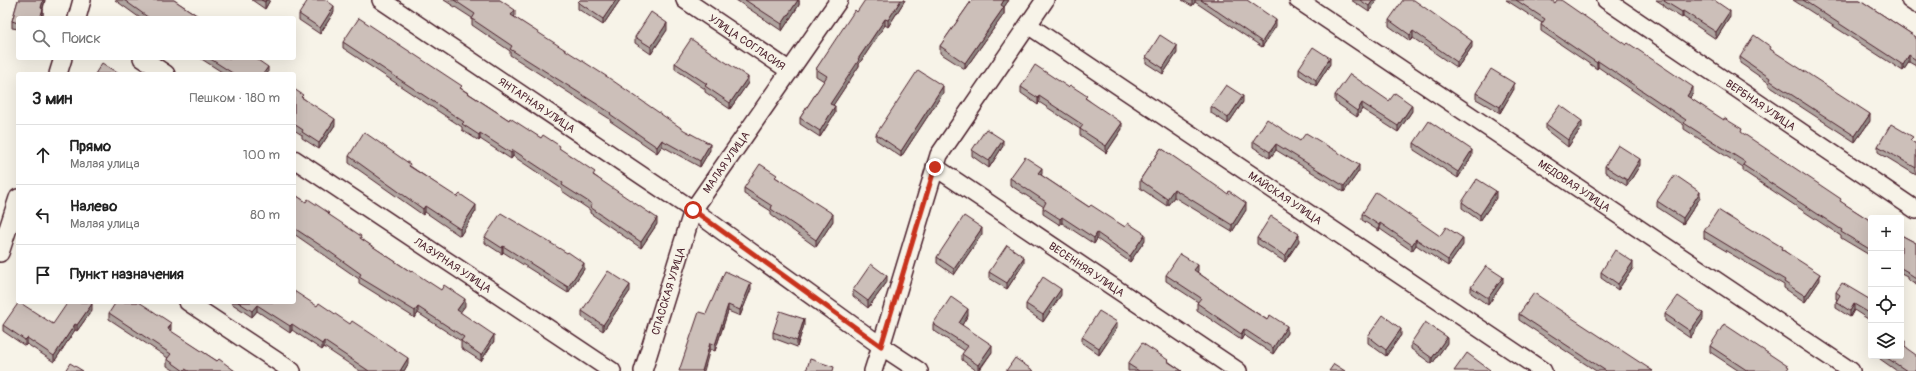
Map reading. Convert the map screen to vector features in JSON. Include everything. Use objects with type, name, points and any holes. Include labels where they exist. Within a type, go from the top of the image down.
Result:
[{"type":"street","name":"ЯНТАРНАЯ УЛИЦА","points":[[381,0],[693,210]]},
{"type":"street","name":"УЛИЦА СОГЛАСИЯ","points":[[685,0],[790,71]]},
{"type":"street","name":"МАЛАЯ УЛИЦА","points":[[693,210],[839,0]]},
{"type":"street","points":[[873,371],[939,155],[1045,0]]},
{"type":"street","name":"МЕДОВАЯ УЛИЦА","points":[[1298,0],[1851,371]]},
{"type":"street","name":"ВЕРБНАЯ УЛИЦА","points":[[1606,0],[1916,210]]},
{"type":"street","points":[[1910,0],[1916,4]]},
{"type":"street","name":"МАЙСКАЯ УЛИЦА","points":[[1028,25],[1543,371]]},
{"type":"street","points":[[59,72],[63,60]]},
{"type":"street","points":[[145,60],[163,72]]},
{"type":"street","name":"ЛАЗУРНАЯ УЛИЦА","points":[[296,160],[612,371]]},
{"type":"street","name":"ВЕСЕННЯЯ УЛИЦА","points":[[935,167],[1238,371]]},
{"type":"street","points":[[0,253],[16,204]]},
{"type":"street","points":[[693,210],[881,346],[919,371]]},
{"type":"street","name":"СПАССКАЯ УЛИЦА","points":[[642,371],[693,210]]},
{"type":"street","points":[[191,304],[292,371]]},
{"type":"building","points":[[18,0],[43,0],[41,8],[43,9],[41,16],[16,16],[16,22],[12,21]]},
{"type":"building","points":[[124,0],[174,0],[198,16],[146,16]]},
{"type":"building","points":[[308,0],[326,0],[334,6],[320,28],[299,14]]},
{"type":"building","points":[[454,0],[500,0],[515,10],[511,15],[609,78],[684,130],[710,144],[700,161],[662,140],[657,147],[610,114],[611,113],[510,49],[512,46],[472,19],[475,14]]},
{"type":"building","points":[[580,0],[616,0],[603,19],[578,2]]},
{"type":"building","points":[[745,0],[798,0],[782,24]]},
{"type":"building","points":[[865,0],[901,0],[888,20],[885,19],[830,104],[835,106],[820,131],[800,118],[827,76],[816,69],[855,10],[857,12]]},
{"type":"building","points":[[972,0],[1004,0],[1001,5],[1004,7],[965,63],[940,46]]},
{"type":"building","points":[[1201,0],[1247,0],[1276,20],[1262,42]]},
{"type":"building","points":[[1360,0],[1373,0],[1369,6]]},
{"type":"building","points":[[1403,0],[1414,0],[1472,41],[1457,62],[1413,31],[1410,35],[1389,20]]},
{"type":"building","points":[[1516,0],[1551,0],[1555,3],[1557,0],[1561,0],[1626,45],[1628,43],[1693,87],[1687,96],[1724,120],[1724,118],[1742,129],[1741,132],[1841,199],[1840,201],[1868,219],[1868,248],[1841,232],[1842,230],[1743,165],[1745,162],[1684,123],[1686,120],[1541,25],[1545,19]]},
{"type":"building","points":[[1714,0],[1730,11],[1716,32],[1664,1]]},
{"type":"building","points":[[1803,0],[1860,0],[1916,37],[1916,60],[1909,55],[1903,65]]},
{"type":"building","points":[[651,12],[667,23],[651,47],[635,37]]},
{"type":"building","points":[[359,18],[462,86],[460,88],[509,120],[510,118],[541,138],[543,135],[560,146],[559,148],[595,172],[593,175],[657,218],[641,242],[590,207],[592,204],[562,185],[563,183],[513,150],[511,153],[480,133],[479,135],[462,124],[464,122],[343,42]]},
{"type":"building","points":[[1160,35],[1177,46],[1163,68],[1146,57]]},
{"type":"building","points":[[1754,35],[1771,47],[1770,49],[1870,114],[1855,136],[1769,80],[1770,78],[1740,57]]},
{"type":"building","points":[[691,39],[748,77],[730,103],[705,86],[707,84],[675,63]]},
{"type":"building","points":[[1313,47],[1330,58],[1316,80],[1299,68]]},
{"type":"building","points":[[212,60],[258,60],[268,67],[264,72],[231,72]]},
{"type":"building","points":[[102,63],[116,72],[96,72]]},
{"type":"building","points":[[1035,65],[1068,87],[1070,85],[1087,96],[1085,98],[1122,123],[1106,146],[1080,129],[1083,125],[1039,96],[1038,98],[1021,87]]},
{"type":"building","points":[[1491,69],[1514,83],[1500,107],[1476,93]]},
{"type":"building","points":[[918,70],[943,86],[901,151],[876,134]]},
{"type":"building","points":[[1350,74],[1389,101],[1395,93],[1412,105],[1398,126],[1362,103],[1357,111],[1335,95]]},
{"type":"building","points":[[1226,85],[1243,96],[1228,118],[1211,106]]},
{"type":"building","points":[[296,90],[303,95],[301,97],[335,119],[319,143],[302,132],[303,130],[296,125]]},
{"type":"building","points":[[1560,105],[1582,121],[1568,140],[1546,124]]},
{"type":"building","points":[[1267,119],[1300,141],[1306,133],[1359,165],[1344,186],[1276,144],[1270,152],[1253,141]]},
{"type":"building","points":[[1429,121],[1472,150],[1458,172],[1414,143]]},
{"type":"building","points":[[1891,124],[1913,137],[1910,140],[1916,144],[1916,168],[1878,146]]},
{"type":"building","points":[[986,129],[1003,140],[989,161],[972,150]]},
{"type":"building","points":[[364,132],[410,164],[409,166],[457,197],[460,194],[476,205],[460,229],[425,206],[423,209],[349,156]]},
{"type":"building","points":[[1618,145],[1640,159],[1627,180],[1605,166]]},
{"type":"building","points":[[1161,148],[1228,194],[1229,191],[1246,203],[1232,225],[1174,189],[1167,199],[1140,180]]},
{"type":"building","points":[[1025,157],[1042,168],[1038,173],[1089,207],[1091,205],[1125,227],[1128,223],[1145,234],[1130,256],[1097,233],[1094,238],[1062,217],[1060,219],[1043,208],[1046,202],[1010,178]]},
{"type":"building","points":[[760,164],[777,175],[775,177],[833,214],[816,240],[771,209],[772,206],[744,188]]},
{"type":"building","points":[[1675,175],[1700,192],[1683,218],[1657,201]]},
{"type":"building","points":[[1477,179],[1496,191],[1480,215],[1462,202]]},
{"type":"building","points":[[1376,192],[1440,236],[1446,227],[1463,238],[1448,260],[1416,239],[1412,245],[1380,223],[1379,225],[1362,214]]},
{"type":"building","points":[[296,195],[306,202],[308,199],[329,213],[328,214],[361,236],[360,238],[411,272],[412,271],[441,290],[444,285],[465,299],[457,310],[494,335],[481,355],[461,341],[464,337],[418,307],[415,311],[359,277],[361,274],[296,229]]},
{"type":"building","points":[[1718,210],[1753,232],[1755,231],[1782,247],[1781,249],[1820,274],[1805,296],[1784,282],[1785,280],[1704,231]]},
{"type":"building","points":[[501,213],[584,263],[568,287],[503,246],[502,248],[485,237]]},
{"type":"building","points":[[964,216],[982,228],[954,269],[937,257]]},
{"type":"building","points":[[1271,216],[1299,234],[1285,256],[1257,238]]},
{"type":"building","points":[[1904,237],[1916,243],[1916,279],[1907,273],[1908,272],[1904,270]]},
{"type":"building","points":[[1007,245],[1024,257],[1007,283],[989,272]]},
{"type":"building","points":[[1615,250],[1633,262],[1618,284],[1601,272]]},
{"type":"building","points":[[1180,254],[1198,265],[1194,270],[1228,294],[1267,320],[1270,315],[1287,326],[1273,348],[1244,329],[1241,334],[1197,303],[1201,298],[1166,275]]},
{"type":"building","points":[[871,264],[887,276],[868,301],[853,290]]},
{"type":"building","points":[[1486,266],[1503,277],[1488,298],[1471,287]]},
{"type":"building","points":[[608,271],[630,285],[603,325],[582,311]]},
{"type":"building","points":[[725,271],[751,283],[740,310],[728,305],[715,345],[710,343],[702,371],[679,371],[699,312],[706,314]]},
{"type":"building","points":[[1043,277],[1061,289],[1043,315],[1026,304]]},
{"type":"building","points":[[1842,283],[1868,298],[1868,312],[1854,304],[1850,311],[1836,302],[1840,295],[1836,292]]},
{"type":"building","points":[[296,292],[317,306],[319,303],[350,324],[352,321],[408,358],[400,371],[369,371],[324,341],[322,344],[292,324],[290,326],[257,305],[252,311],[241,304],[296,304]]},
{"type":"building","points":[[1534,293],[1653,371],[1606,371],[1519,314]]},
{"type":"building","points":[[1678,296],[1703,313],[1690,331],[1665,314]]},
{"type":"building","points":[[951,297],[968,309],[959,323],[992,345],[978,365],[962,354],[968,346],[933,324]]},
{"type":"building","points":[[18,304],[22,304],[53,324],[67,304],[92,304],[77,325],[75,324],[54,356],[27,338],[25,340],[3,325]]},
{"type":"building","points":[[115,304],[142,304],[171,323],[168,329],[217,361],[219,359],[235,371],[189,371],[185,369],[184,371],[167,359],[171,354],[109,313]]},
{"type":"building","points":[[780,311],[804,319],[797,341],[773,332]]},
{"type":"building","points":[[1099,311],[1117,322],[1099,348],[1082,337]]},
{"type":"building","points":[[1383,315],[1401,329],[1386,350],[1368,336]]},
{"type":"building","points":[[1425,322],[1447,337],[1432,358],[1411,343]]},
{"type":"building","points":[[1724,324],[1789,367],[1786,371],[1748,371],[1710,346]]},
{"type":"building","points":[[1142,343],[1182,371],[1139,371],[1128,364]]},
{"type":"building","points":[[1904,346],[1916,355],[1916,371],[1907,371],[1889,359],[1904,359]]},
{"type":"building","points":[[1467,353],[1490,370],[1454,371]]},
{"type":"building","points":[[1015,358],[1034,371],[1006,371]]},
{"type":"building","points":[[810,359],[834,367],[833,371],[806,371]]},
{"type":"building","points":[[70,363],[83,371],[65,371]]},
{"type":"building","points":[[1334,364],[1345,371],[1329,371]]},
{"type":"route","points":[[693,210],[881,346],[935,167]]}]
